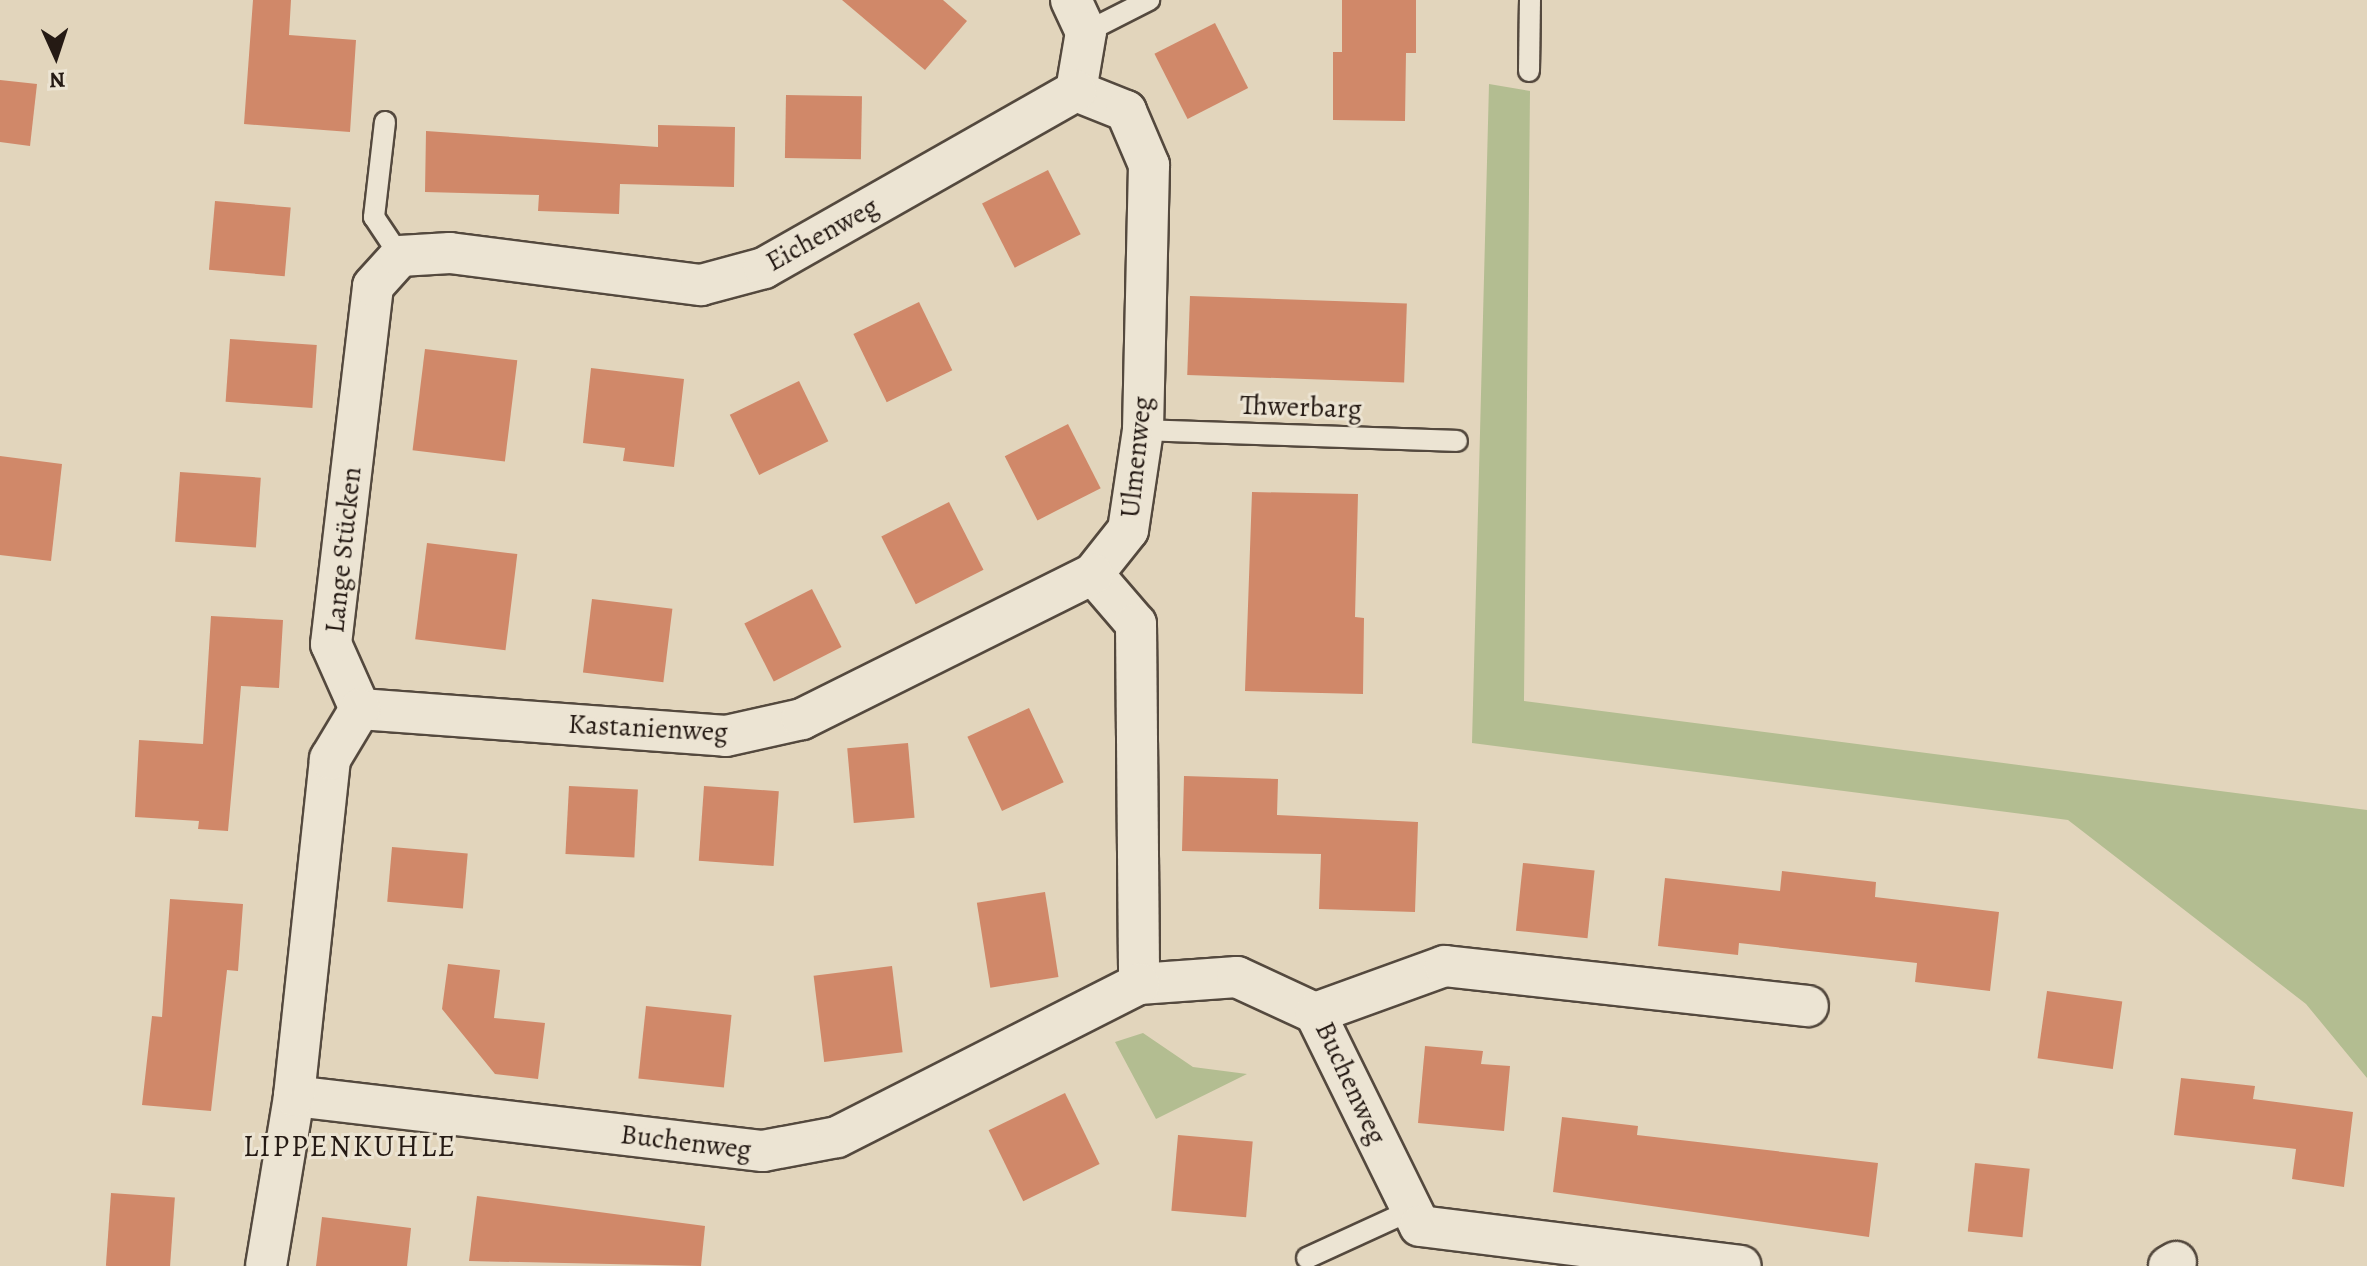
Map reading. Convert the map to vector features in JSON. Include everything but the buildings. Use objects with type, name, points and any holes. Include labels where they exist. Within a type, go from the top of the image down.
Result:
[{"type":"street","points":[[1076,91],[1078,16]]},
{"type":"street","name":"Eichenweg","points":[[400,256],[450,253],[701,285],[764,268],[1076,91]]},
{"type":"street","name":"Ulmenweg","points":[[1076,91],[1126,111],[1149,165],[1143,430],[1128,530],[1093,574]]},
{"type":"street","name":"Lange Stücken","points":[[360,709],[331,644],[373,286],[400,256]]},
{"type":"street","points":[[1093,574],[1136,624],[1139,984],[1237,977],[1315,1013]]},
{"type":"street","name":"Kastanienweg","points":[[360,709],[726,736],[802,719],[1093,574]]},
{"type":"street","points":[[266,1266],[294,1096],[330,759],[360,709]]},
{"type":"street","name":"Buchenweg","points":[[1412,1210],[1315,1013],[1445,966],[1808,1006]]},
{"type":"street","name":"Buchenweg","points":[[294,1096],[763,1151],[837,1137],[1139,984]]},
{"type":"street","points":[[1412,1210],[1420,1226],[1741,1266]]},
{"type":"lane","points":[[1078,16],[1149,0]]},
{"type":"lane","points":[[1529,71],[1530,0]]},
{"type":"lane","points":[[385,122],[374,217],[400,256]]},
{"type":"lane","name":"Thwerbarg","points":[[1143,430],[1457,441]]},
{"type":"lane","points":[[1307,1258],[1412,1210]]},
{"type":"green space","points":[[1489,84],[1530,91],[1524,701],[2367,810],[2367,1078],[2306,1004],[2068,820],[1472,743]]},
{"type":"green space","points":[[1143,1033],[1193,1067],[1247,1074],[1156,1119],[1115,1042]]},
{"type":"district","name":"LIPPENKUHLE","points":[[350,1146]]}]
